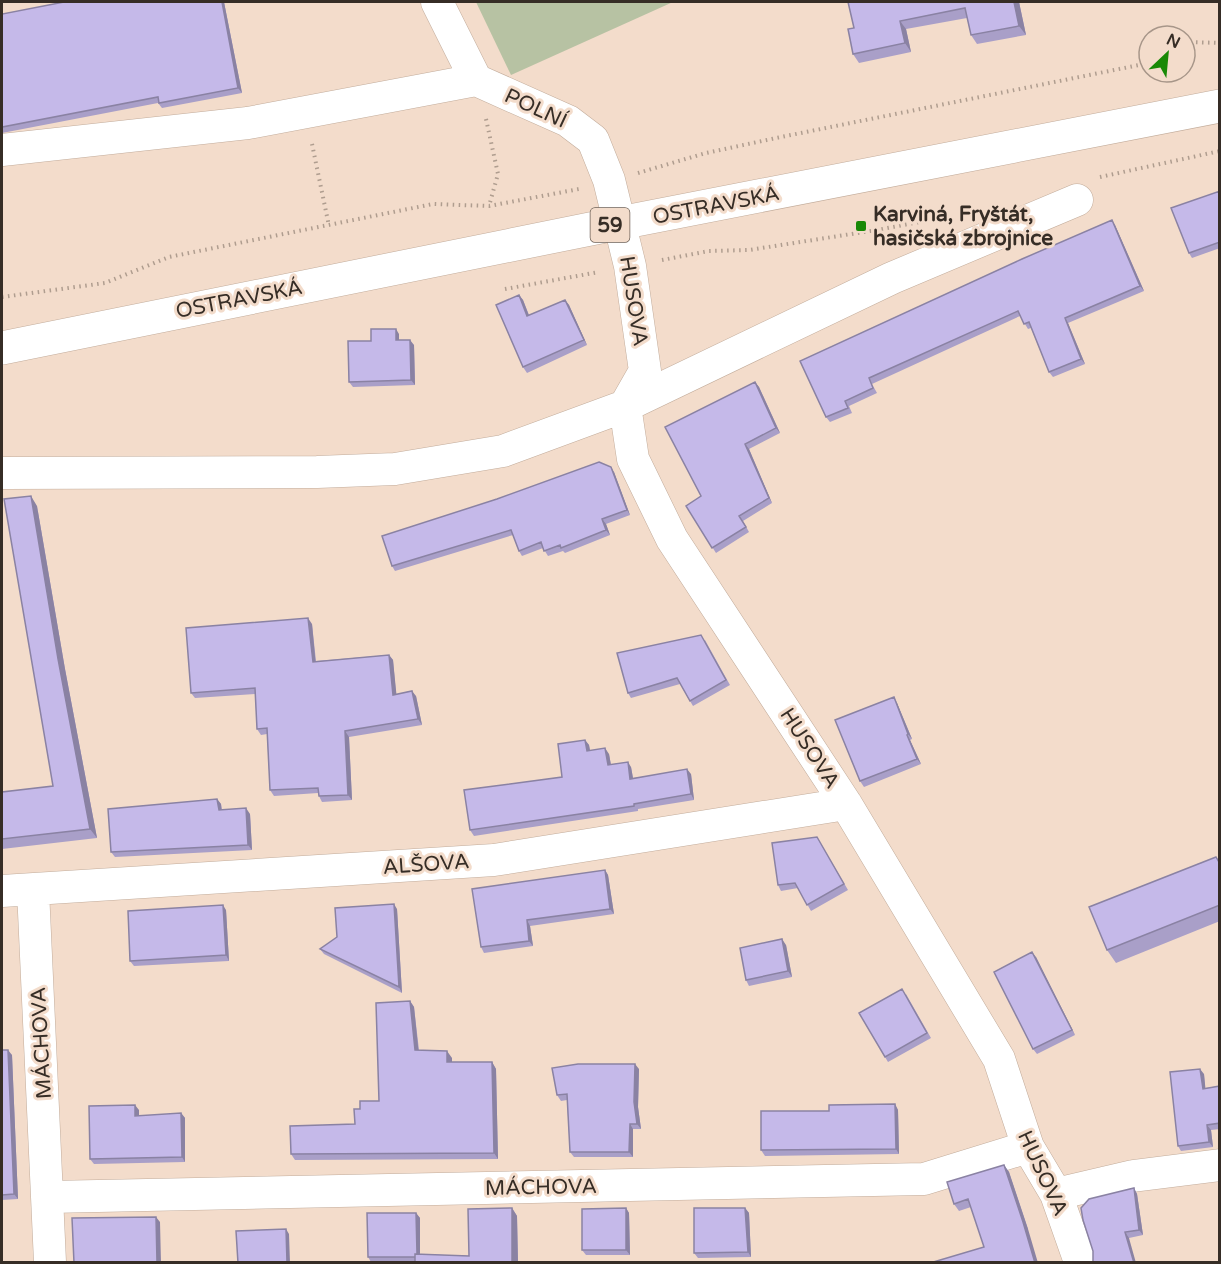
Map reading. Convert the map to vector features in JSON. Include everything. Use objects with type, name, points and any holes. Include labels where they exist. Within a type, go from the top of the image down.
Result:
[{"type":"main road","name":"OSTRAVSKÁ","points":[[2,348],[620,223],[1220,106]]},
{"type":"street","points":[[2,150],[248,123],[476,80],[437,2]]},
{"type":"street","name":"POLNÍ","points":[[476,80],[568,121],[593,140],[609,180],[620,223]]},
{"type":"street","points":[[2,473],[316,472],[394,469],[503,451],[625,406],[1084,189]]},
{"type":"street","name":"HUSOVA","points":[[620,223],[630,266],[645,371],[625,406],[633,459],[672,539],[846,804],[999,1059],[1028,1147],[1056,1194],[1080,1263]]},
{"type":"street","name":"ALŠOVA","points":[[2,891],[494,860],[846,804]]},
{"type":"street","name":"MÁCHOVA","points":[[33,890],[49,1197],[50,1263]]},
{"type":"street","name":"MÁCHOVA","points":[[49,1197],[924,1179],[1028,1147]]},
{"type":"street","points":[[1056,1194],[1133,1176],[1220,1165]]},
{"type":"path","points":[[1197,42],[1220,43]]},
{"type":"path","points":[[2,297],[105,283],[169,257],[433,204],[489,206],[570,191],[706,153],[1137,65]]},
{"type":"path","points":[[476,80],[498,174],[489,206]]},
{"type":"path","points":[[306,112],[329,226]]},
{"type":"path","points":[[1084,189],[1220,151]]},
{"type":"path","points":[[570,191],[578,181]]},
{"type":"path","points":[[505,290],[709,251],[749,250],[877,230],[954,215]]},
{"type":"green space","points":[[476,2],[673,2],[511,75]]},
{"type":"building","points":[[64,2],[222,2],[238,88],[159,103],[158,97],[2,127],[2,14]]},
{"type":"building","points":[[848,2],[1014,2],[1019,26],[971,35],[965,8],[900,21],[905,43],[853,54],[848,29],[854,28]]},
{"type":"building","points":[[1220,191],[1220,242],[1189,253],[1171,208]]},
{"type":"building","points":[[1112,220],[1140,286],[1065,318],[1081,359],[1049,372],[1029,322],[1024,324],[1018,311],[869,378],[873,388],[845,401],[848,408],[826,417],[800,361]]},
{"type":"building","points":[[519,295],[527,316],[565,300],[584,340],[523,367],[496,305]]},
{"type":"building","points":[[371,329],[396,329],[396,340],[410,340],[411,380],[349,382],[348,341],[371,341]]},
{"type":"building","points":[[755,382],[776,428],[745,444],[769,498],[739,516],[746,527],[712,548],[686,506],[701,496],[665,427]]},
{"type":"building","points":[[599,462],[611,467],[627,510],[602,519],[606,530],[561,548],[560,545],[544,551],[541,542],[519,551],[511,530],[392,566],[382,536],[497,499]]},
{"type":"building","points":[[31,496],[58,659],[90,829],[2,839],[2,792],[53,786],[4,499]]},
{"type":"building","points":[[308,618],[313,662],[389,655],[393,695],[412,691],[418,719],[345,731],[348,795],[319,796],[318,788],[270,790],[267,728],[257,729],[255,688],[191,693],[186,628]]},
{"type":"building","points":[[701,635],[726,680],[690,701],[677,678],[628,693],[617,653]]},
{"type":"building","points":[[894,697],[917,759],[860,781],[835,720]]},
{"type":"building","points":[[585,740],[587,751],[605,748],[608,765],[628,762],[630,779],[687,769],[691,794],[634,804],[634,806],[470,830],[464,790],[562,777],[558,744]]},
{"type":"building","points":[[217,799],[219,810],[246,808],[248,845],[111,852],[108,809]]},
{"type":"building","points":[[817,837],[844,884],[807,905],[795,883],[778,885],[772,843]]},
{"type":"building","points":[[1216,857],[1220,864],[1220,905],[1107,950],[1089,907]]},
{"type":"building","points":[[605,870],[610,909],[527,920],[529,941],[481,947],[472,889]]},
{"type":"building","points":[[394,904],[399,987],[320,949],[337,937],[335,908]]},
{"type":"building","points":[[223,905],[226,955],[130,961],[128,911]]},
{"type":"building","points":[[782,939],[788,971],[746,980],[740,948]]},
{"type":"building","points":[[1032,952],[1072,1030],[1033,1049],[994,972]]},
{"type":"building","points":[[902,989],[927,1033],[885,1057],[859,1013]]},
{"type":"building","points":[[410,1001],[415,1050],[447,1051],[447,1062],[492,1062],[494,1153],[291,1154],[290,1126],[355,1124],[354,1109],[360,1109],[360,1101],[379,1101],[376,1003]]},
{"type":"building","points":[[2,1050],[8,1050],[14,1194],[2,1195]]},
{"type":"building","points":[[578,1064],[635,1064],[634,1102],[637,1124],[630,1124],[629,1152],[570,1152],[567,1094],[557,1095],[552,1068]]},
{"type":"building","points":[[1200,1069],[1203,1089],[1220,1086],[1220,1123],[1207,1125],[1209,1142],[1178,1146],[1170,1072]]},
{"type":"building","points":[[895,1104],[896,1149],[761,1150],[761,1111],[829,1111],[829,1105]]},
{"type":"building","points":[[135,1105],[135,1116],[181,1113],[182,1157],[90,1159],[89,1106]]},
{"type":"building","points":[[1004,1165],[1035,1263],[930,1263],[984,1247],[968,1199],[954,1204],[947,1182]]},
{"type":"building","points":[[1134,1188],[1139,1230],[1125,1232],[1134,1263],[1093,1263],[1093,1251],[1081,1208],[1089,1199]]},
{"type":"building","points":[[512,1208],[512,1263],[415,1263],[415,1254],[469,1256],[468,1209]]},
{"type":"building","points":[[626,1208],[626,1250],[582,1250],[582,1209]]},
{"type":"building","points":[[694,1208],[745,1208],[748,1252],[694,1253]]},
{"type":"building","points":[[367,1213],[416,1213],[417,1254],[415,1257],[368,1257]]},
{"type":"building","points":[[156,1217],[157,1263],[74,1263],[72,1218]]},
{"type":"building","points":[[286,1229],[287,1263],[238,1263],[236,1231]]},
{"type":"place","name":"Karviná, Fryštát, hasičská zbrojnice","points":[[861,226]]}]
